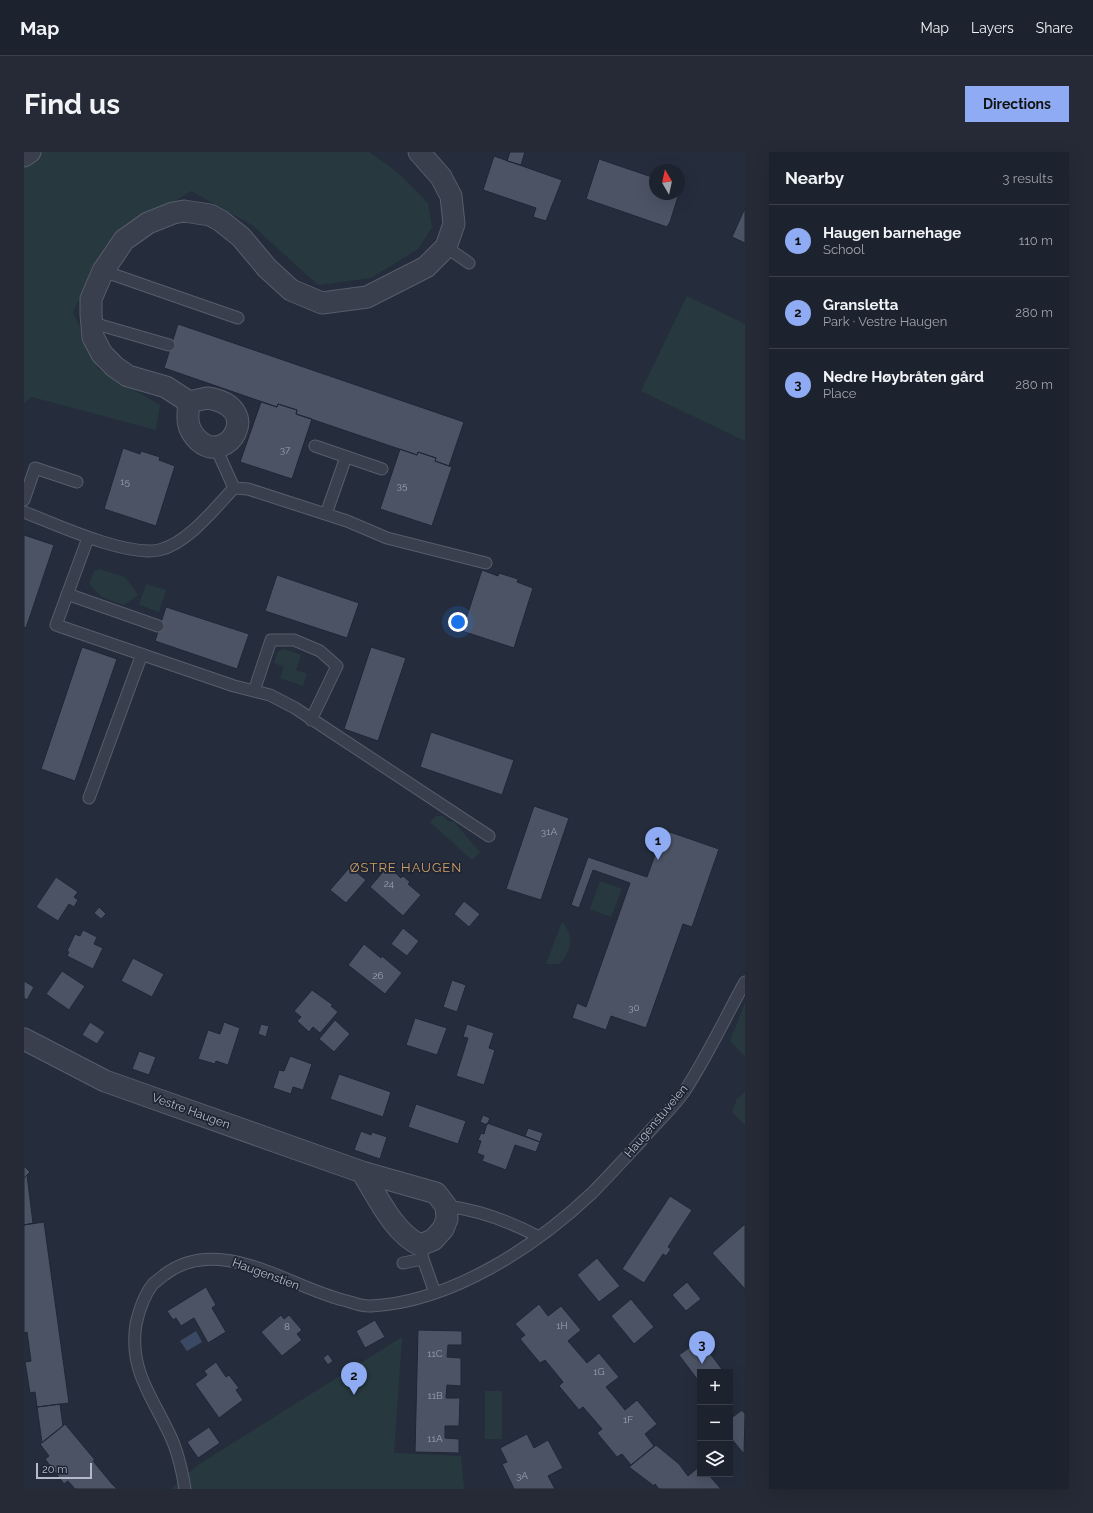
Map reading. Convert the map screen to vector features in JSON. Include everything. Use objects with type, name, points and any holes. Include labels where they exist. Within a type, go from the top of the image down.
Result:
[{"type":"street","points":[[24,156],[30,152]]},
{"type":"street","points":[[189,402],[186,421],[192,434],[205,446],[216,448],[224,445],[237,431],[238,420],[232,407],[221,400],[206,398],[189,402],[166,387],[128,376],[115,367],[102,354],[93,337],[91,299],[104,271],[124,240],[137,230],[161,217],[184,211],[210,215],[221,221],[241,237],[267,268],[291,290],[322,303],[345,302],[367,297],[426,266],[446,247],[454,224],[451,196],[441,177],[419,152]]},
{"type":"street","name":"Vestre Haugen","points":[[24,1039],[105,1081],[362,1172],[436,1193],[446,1206]]},
{"type":"street","points":[[362,1172],[397,1227],[422,1252],[444,1229],[447,1218],[446,1206]]},
{"type":"lane","points":[[446,247],[469,263]]},
{"type":"lane","points":[[104,271],[238,318]]},
{"type":"lane","points":[[92,323],[169,345]]},
{"type":"lane","points":[[315,446],[382,469]]},
{"type":"lane","points":[[216,448],[234,488]]},
{"type":"lane","points":[[326,514],[346,456]]},
{"type":"lane","points":[[24,500],[35,468],[77,482]]},
{"type":"lane","points":[[234,488],[248,489],[326,514],[387,538],[486,563]]},
{"type":"lane","points":[[24,512],[88,538],[142,550],[159,550],[196,528],[234,488]]},
{"type":"lane","points":[[88,538],[56,625],[270,695],[295,708],[311,720],[489,836]]},
{"type":"lane","points":[[68,594],[158,626]]},
{"type":"lane","points":[[254,691],[272,640],[294,640],[320,651],[337,666],[311,720]]},
{"type":"lane","points":[[89,798],[142,654]]},
{"type":"lane","name":"Haugenstuveien","points":[[539,1237],[591,1194],[683,1094],[745,982]]},
{"type":"lane","points":[[446,1206],[465,1208],[519,1226],[539,1237]]},
{"type":"lane","name":"Haugenstien","points":[[185,1489],[180,1463],[169,1433],[139,1374],[134,1341],[139,1310],[153,1284],[177,1266],[197,1260],[232,1260],[271,1273],[324,1295],[368,1307],[407,1302],[454,1286],[539,1237]]},
{"type":"lane","points":[[403,1262],[422,1252],[435,1293]]},
{"type":"shaded area","points":[[24,152],[369,152],[397,172],[428,203],[432,227],[418,249],[371,278],[318,285],[252,225],[191,191],[107,243],[73,312],[98,369],[160,405],[156,430],[32,397],[24,403]]},
{"type":"shaded area","points":[[687,296],[745,324],[745,441],[641,391]]},
{"type":"shaded area","points":[[99,569],[125,577],[138,595],[124,605],[102,597],[89,584],[94,571]]},
{"type":"shaded area","points":[[146,584],[166,590],[159,612],[139,605]]},
{"type":"shaded area","points":[[284,649],[301,655],[296,670],[307,674],[303,686],[280,678],[284,667],[274,663],[278,651]]},
{"type":"shaded area","points":[[436,816],[443,816],[448,821],[454,822],[480,852],[472,860],[430,822]]},
{"type":"shaded area","points":[[600,881],[622,889],[611,917],[590,909]]},
{"type":"shaded area","points":[[562,922],[566,927],[570,938],[569,949],[559,964],[546,964]]},
{"type":"shaded area","points":[[745,1003],[745,1056],[730,1041]]},
{"type":"shaded area","points":[[745,1092],[745,1125],[732,1112],[737,1099]]},
{"type":"shaded area","points":[[402,1337],[394,1453],[461,1456],[464,1489],[171,1489],[198,1465]]},
{"type":"shaded area","points":[[485,1391],[502,1391],[502,1439],[485,1439]]},
{"type":"water","points":[[196,1331],[202,1342],[187,1351],[180,1341]]},
{"type":"building","points":[[510,152],[525,152],[521,165],[507,161]]},
{"type":"building","points":[[494,156],[562,180],[546,221],[533,217],[536,208],[483,190]]},
{"type":"building","points":[[599,159],[649,176],[649,200],[677,200],[667,227],[586,199]]},
{"type":"building","points":[[745,208],[745,243],[732,237]]},
{"type":"building","points":[[178,324],[464,422],[449,466],[435,461],[436,458],[418,452],[417,455],[296,414],[297,410],[278,404],[277,407],[164,368]]},
{"type":"building","points":[[261,402],[277,407],[278,404],[297,410],[296,414],[312,419],[292,479],[240,462]]},
{"type":"building","points":[[123,448],[140,454],[141,451],[160,457],[159,460],[175,466],[156,526],[104,509]]},
{"type":"building","points":[[400,449],[417,455],[418,452],[436,458],[435,461],[452,467],[432,526],[380,509]]},
{"type":"building","points":[[24,535],[54,545],[26,628],[24,627]]},
{"type":"building","points":[[482,570],[498,576],[499,573],[518,579],[517,582],[533,588],[514,648],[462,631]]},
{"type":"building","points":[[277,575],[359,603],[347,638],[265,611]]},
{"type":"building","points":[[166,607],[249,634],[237,669],[155,641]]},
{"type":"building","points":[[82,647],[117,659],[75,781],[41,769]]},
{"type":"building","points":[[371,647],[406,658],[378,741],[344,729]]},
{"type":"building","points":[[431,732],[514,760],[502,795],[420,767]]},
{"type":"building","points":[[534,806],[569,818],[541,900],[506,889]]},
{"type":"building","points":[[664,830],[719,849],[692,927],[683,924],[646,1028],[611,1016],[606,1030],[572,1018],[577,1003],[586,1007],[630,883],[593,870],[579,908],[571,905],[588,857],[647,877]]},
{"type":"building","points":[[388,866],[401,878],[403,876],[410,882],[408,884],[421,895],[403,916],[370,887]]},
{"type":"building","points":[[350,867],[366,880],[346,903],[330,890]]},
{"type":"building","points":[[56,877],[78,892],[74,897],[78,900],[74,907],[69,904],[58,921],[36,907]]},
{"type":"building","points":[[464,901],[480,914],[469,927],[454,914]]},
{"type":"building","points":[[99,907],[106,914],[101,919],[94,913]]},
{"type":"building","points":[[403,928],[419,941],[407,956],[391,944]]},
{"type":"building","points":[[83,930],[97,937],[94,944],[103,948],[93,969],[67,956],[69,952],[67,951],[75,934],[80,936]]},
{"type":"building","points":[[364,944],[381,958],[382,956],[402,973],[385,994],[348,965]]},
{"type":"building","points":[[133,958],[164,974],[152,997],[121,981]]},
{"type":"building","points":[[62,971],[85,986],[69,1010],[46,994]]},
{"type":"building","points":[[452,980],[466,985],[457,1012],[443,1007]]},
{"type":"building","points":[[24,981],[34,987],[27,1000],[24,998]]},
{"type":"building","points":[[312,990],[333,1005],[331,1006],[338,1012],[320,1033],[313,1027],[309,1032],[297,1021],[301,1017],[294,1011]]},
{"type":"building","points":[[415,1018],[447,1028],[437,1055],[406,1045]]},
{"type":"building","points":[[335,1020],[350,1034],[334,1052],[319,1039]]},
{"type":"building","points":[[90,1022],[105,1032],[97,1044],[82,1035]]},
{"type":"building","points":[[224,1022],[240,1028],[228,1065],[216,1061],[215,1064],[198,1059],[208,1030],[220,1034]]},
{"type":"building","points":[[261,1024],[269,1026],[266,1037],[258,1034]]},
{"type":"building","points":[[467,1024],[494,1033],[489,1048],[495,1050],[484,1085],[456,1076],[468,1038],[463,1037]]},
{"type":"building","points":[[139,1051],[156,1057],[149,1075],[132,1069]]},
{"type":"building","points":[[290,1056],[312,1064],[303,1090],[293,1087],[291,1094],[273,1088],[279,1070],[284,1071]]},
{"type":"building","points":[[339,1074],[391,1092],[383,1117],[330,1099]]},
{"type":"building","points":[[416,1104],[466,1121],[458,1144],[408,1127]]},
{"type":"building","points":[[483,1115],[490,1118],[487,1125],[480,1122]]},
{"type":"building","points":[[487,1123],[540,1142],[536,1152],[515,1145],[506,1170],[482,1161],[484,1156],[477,1153],[481,1141],[478,1140],[481,1133],[484,1134]]},
{"type":"building","points":[[528,1128],[543,1133],[540,1142],[525,1136]]},
{"type":"building","points":[[361,1131],[371,1135],[372,1132],[387,1137],[380,1159],[354,1150]]},
{"type":"building","points":[[24,1166],[30,1172],[24,1178]]},
{"type":"building","points":[[27,1175],[33,1223],[24,1225],[24,1178]]},
{"type":"building","points":[[670,1196],[692,1210],[668,1247],[671,1249],[666,1256],[663,1254],[644,1283],[622,1269]]},
{"type":"building","points":[[44,1222],[69,1403],[37,1407],[35,1392],[30,1393],[25,1362],[31,1361],[27,1332],[24,1333],[24,1225]]},
{"type":"building","points":[[745,1224],[745,1289],[712,1253]]},
{"type":"building","points":[[597,1258],[620,1286],[599,1302],[577,1275]]},
{"type":"building","points":[[687,1282],[701,1299],[686,1311],[672,1295]]},
{"type":"building","points":[[206,1287],[216,1305],[212,1308],[226,1332],[208,1343],[194,1318],[181,1326],[176,1318],[173,1320],[167,1311]]},
{"type":"building","points":[[631,1299],[654,1327],[634,1344],[611,1316]]},
{"type":"building","points":[[539,1304],[548,1316],[561,1306],[581,1330],[568,1341],[587,1363],[599,1353],[619,1377],[606,1387],[625,1410],[637,1400],[657,1424],[645,1434],[654,1446],[631,1465],[622,1454],[617,1457],[597,1433],[602,1429],[583,1407],[579,1410],[559,1386],[563,1382],[545,1360],[540,1363],[520,1339],[525,1335],[515,1324]]},
{"type":"building","points":[[281,1315],[284,1319],[289,1315],[302,1330],[297,1334],[302,1340],[282,1356],[261,1332]]},
{"type":"building","points":[[375,1320],[385,1337],[365,1348],[356,1331]]},
{"type":"building","points":[[418,1330],[462,1331],[462,1345],[448,1345],[447,1357],[461,1358],[461,1386],[447,1385],[446,1398],[460,1398],[459,1426],[445,1426],[445,1438],[459,1439],[459,1453],[415,1452]]},
{"type":"building","points":[[700,1340],[722,1369],[697,1369],[697,1379],[679,1355]]},
{"type":"building","points":[[328,1354],[333,1361],[328,1365],[323,1358]]},
{"type":"building","points":[[216,1362],[226,1377],[229,1375],[239,1388],[236,1390],[243,1400],[219,1418],[195,1384],[207,1375],[204,1371]]},
{"type":"building","points":[[60,1404],[63,1426],[42,1443],[37,1407]]},
{"type":"building","points":[[742,1410],[745,1414],[744,1454],[733,1441],[733,1417]]},
{"type":"building","points":[[65,1424],[95,1460],[93,1461],[117,1489],[75,1489],[68,1481],[64,1484],[45,1459],[49,1456],[40,1444]]},
{"type":"building","points":[[209,1427],[220,1443],[198,1458],[187,1442]]},
{"type":"building","points":[[527,1434],[534,1448],[548,1440],[563,1468],[548,1476],[555,1489],[514,1489],[502,1464],[507,1462],[500,1448]]},
{"type":"building","points":[[656,1445],[679,1464],[688,1476],[697,1468],[697,1477],[711,1477],[721,1489],[659,1489],[655,1484],[654,1486],[629,1467]]},
{"type":"place","name":"Haugen barnehage","points":[[658,860]]},
{"type":"place","name":"Nedre Høybråten gård","points":[[702,1364]]},
{"type":"place","name":"Gransletta","points":[[354,1395]]},
{"type":"district","name":"ØSTRE HAUGEN","points":[[406,867]]}]
